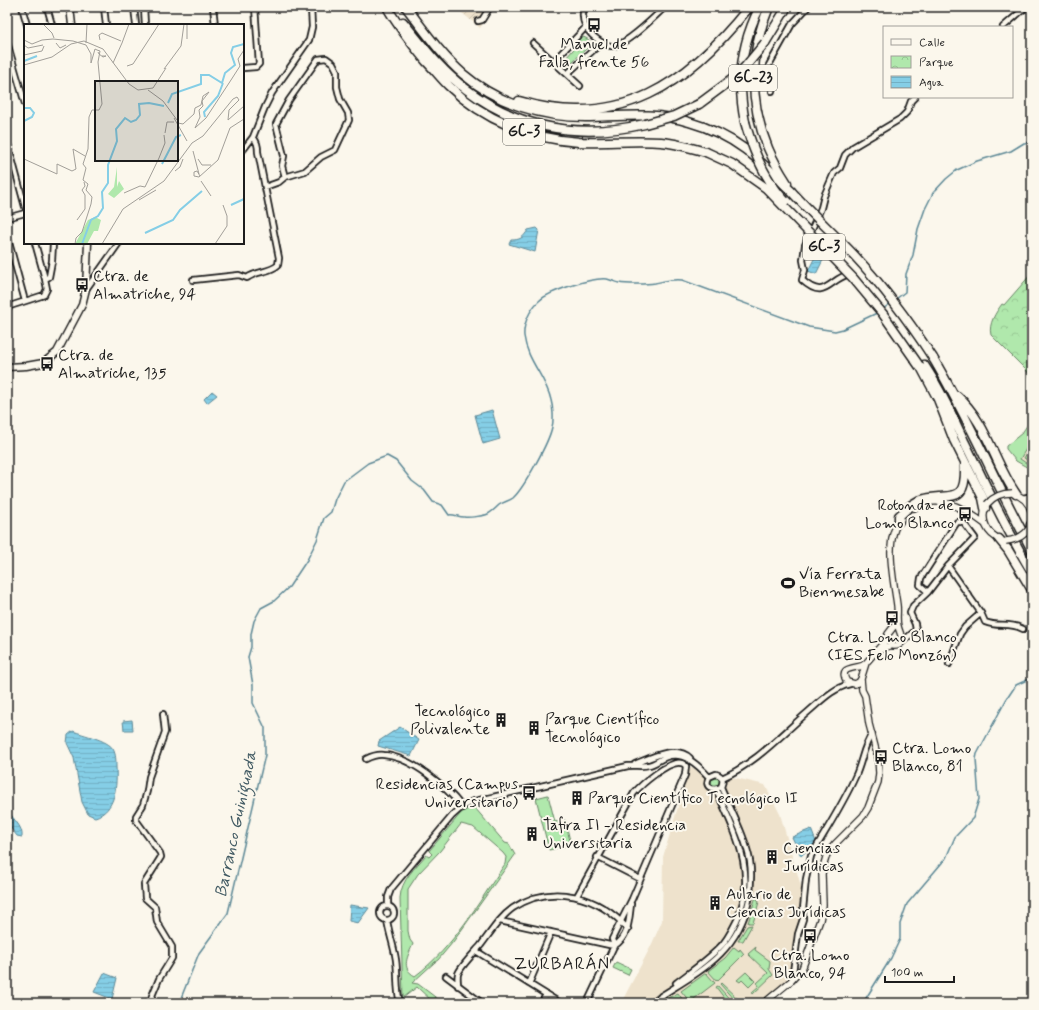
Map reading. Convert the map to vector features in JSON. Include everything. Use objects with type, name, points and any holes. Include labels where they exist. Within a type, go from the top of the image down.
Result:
[{"type":"highway","name":"GC-3","points":[[406,7],[434,43],[463,74],[492,94],[519,106],[544,114],[568,117],[619,115],[664,117],[688,121],[733,140],[749,151],[791,191],[853,255],[913,327],[954,393],[1032,550]]},
{"type":"highway","points":[[413,7],[441,44],[464,68],[477,78],[494,89],[520,101],[545,108],[569,111],[608,108],[644,97],[662,88],[682,75],[707,54],[749,7]]},
{"type":"highway","name":"GC-23","points":[[760,7],[749,32],[740,73],[742,107],[745,122],[759,163],[781,196],[856,274],[886,311],[911,344],[922,366]]},
{"type":"highway","name":"GC-23","points":[[769,7],[758,40],[754,61],[753,79],[757,114],[768,149],[791,191]]},
{"type":"highway","points":[[388,8],[450,75],[466,89],[512,116],[553,128],[580,131],[621,130],[674,116],[699,104],[734,78],[745,67],[765,43],[787,7]]},
{"type":"highway","name":"GC-3","points":[[388,8],[415,47],[449,86],[488,115],[506,125],[527,133],[550,139],[580,142],[662,142],[706,152],[732,164],[766,188],[853,278],[922,366]]},
{"type":"highway","points":[[922,366],[933,378],[993,501],[1032,572]]},
{"type":"highway","points":[[922,366],[938,399],[954,440],[986,508]]},
{"type":"highway","points":[[954,393],[967,405],[979,422],[1008,482],[1017,495]]},
{"type":"highway","points":[[899,521],[899,516],[912,504],[925,499],[955,496],[960,492],[965,480],[965,463]]},
{"type":"highway","points":[[1003,540],[1032,590]]},
{"type":"main road","points":[[70,7],[72,24]]},
{"type":"main road","points":[[7,367],[43,363],[57,352],[82,305],[86,289],[88,244]]},
{"type":"street","points":[[22,7],[27,24]]},
{"type":"street","points":[[47,7],[52,24]]},
{"type":"street","points":[[106,24],[104,7],[109,7]]},
{"type":"street","points":[[134,7],[136,24]]},
{"type":"street","points":[[144,7],[145,24]]},
{"type":"street","points":[[213,7],[215,24]]},
{"type":"street","points":[[244,68],[256,67],[260,64],[255,7]]},
{"type":"street","points":[[244,149],[253,137],[272,93],[309,40],[312,27],[311,7]]},
{"type":"street","points":[[478,21],[482,20],[490,7]]},
{"type":"street","points":[[584,7],[582,15],[586,27],[591,34],[601,43],[612,46],[623,43],[665,7]]},
{"type":"street","points":[[772,91],[774,82],[769,74],[769,65],[792,24],[808,7]]},
{"type":"street","points":[[1004,26],[1026,7]]},
{"type":"street","points":[[553,62],[586,27]]},
{"type":"street","points":[[7,42],[24,101]]},
{"type":"street","points":[[533,43],[580,86]]},
{"type":"street","points":[[567,74],[601,43]]},
{"type":"street","points":[[265,188],[279,182],[285,177],[305,171],[321,157],[335,150],[349,120],[348,113],[340,99],[337,87],[337,71],[334,64],[326,58],[318,59],[289,100],[276,124],[284,156],[282,166],[285,177]]},
{"type":"street","points":[[864,294],[861,286],[852,274],[842,277],[829,287],[819,290],[810,288],[802,280],[805,270],[803,260],[805,245],[834,173],[840,168],[845,155],[853,147],[900,119],[907,112],[911,101],[914,98]]},
{"type":"street","points":[[193,280],[238,275],[247,278],[254,273],[274,270],[278,265],[279,258],[258,146],[257,141],[253,137]]},
{"type":"street","points":[[7,142],[24,203]]},
{"type":"street","points":[[7,218],[24,213]]},
{"type":"street","points":[[7,235],[25,301]]},
{"type":"street","points":[[7,307],[44,295],[47,289],[35,244]]},
{"type":"street","points":[[45,279],[49,277],[53,244]]},
{"type":"street","points":[[86,289],[118,244]]},
{"type":"street","points":[[985,524],[986,508],[992,498],[997,495],[1004,493],[1032,496]]},
{"type":"street","points":[[1017,495],[1032,508]]},
{"type":"street","points":[[901,643],[902,638],[897,621],[898,606],[892,571],[892,546],[894,532],[899,521],[908,511],[929,502],[946,503],[958,506],[971,513],[985,524],[989,532],[1003,540],[1016,540],[1025,534],[1031,525]]},
{"type":"street","points":[[971,513],[986,508]]},
{"type":"street","points":[[876,653],[886,647],[895,646],[901,643],[916,630],[910,610],[928,592],[948,566],[975,538],[963,522],[957,522],[921,578],[920,585],[928,592]]},
{"type":"street","points":[[948,566],[981,613],[985,622],[990,624],[1015,625],[1023,629]]},
{"type":"street","points":[[949,664],[964,627],[981,613]]},
{"type":"street","points":[[841,686],[844,673],[847,669],[852,667],[856,668],[866,663],[876,653],[897,621]]},
{"type":"street","points":[[900,634],[912,634]]},
{"type":"street","points":[[764,1003],[792,980],[802,969],[820,920],[823,906],[822,874],[827,854],[835,844],[864,816],[878,782],[878,758],[865,696],[862,690],[861,679],[866,663]]},
{"type":"street","points":[[844,678],[847,682],[862,690]]},
{"type":"street","points":[[722,778],[732,774],[754,760],[824,698],[841,686],[859,682],[861,679]]},
{"type":"street","points":[[149,1003],[159,979],[172,958],[172,947],[157,922],[154,908],[146,898],[144,884],[161,857],[136,820],[136,816],[143,805],[148,791],[149,777],[165,732],[163,714]]},
{"type":"street","points":[[792,980],[798,934],[803,919],[806,878],[809,861],[854,780],[861,765],[867,741],[872,734]]},
{"type":"street","points":[[366,759],[374,755],[383,755],[393,756],[405,761],[420,769],[462,806]]},
{"type":"street","points":[[388,905],[388,897],[391,890],[452,816],[462,806],[471,802],[628,766],[648,766],[671,756],[678,756],[692,761],[709,777]]},
{"type":"street","points":[[577,896],[634,794],[642,784],[673,764],[679,762],[683,763],[686,766],[684,775],[632,899],[612,939],[614,946]]},
{"type":"street","points":[[661,996],[704,969],[722,952],[733,940],[746,912],[752,878],[750,861],[744,840],[721,787],[723,782],[722,778],[720,775],[716,774],[709,777]]},
{"type":"street","points":[[709,777],[707,780],[708,785],[711,788],[716,789],[721,787]]},
{"type":"street","points":[[652,1003],[719,948],[734,927],[741,910],[746,878],[744,862],[739,842],[716,789]]},
{"type":"street","points":[[598,857],[640,879]]},
{"type":"street","points":[[458,986],[458,973],[500,921],[512,909],[526,901],[543,896],[559,894],[577,896],[606,908],[622,921],[628,929]]},
{"type":"street","points":[[587,1003],[614,946],[620,942],[628,929],[632,899]]},
{"type":"street","points":[[387,920],[392,918],[395,913],[393,908],[388,905]]},
{"type":"street","points":[[387,920],[382,918],[380,913],[382,907],[388,905]]},
{"type":"street","points":[[387,920],[396,960],[397,993],[400,1003]]},
{"type":"street","points":[[500,921],[614,946]]},
{"type":"street","points":[[530,984],[551,932]]},
{"type":"street","points":[[476,951],[560,1003]]},
{"type":"street","points":[[446,976],[482,1003]]},
{"type":"street","points":[[541,1003],[546,995]]},
{"type":"shaded area","points":[[455,7],[494,7],[480,28]]},
{"type":"shaded area","points":[[1032,439],[1032,467],[1020,459]]},
{"type":"shaded area","points":[[690,767],[765,785],[780,814],[801,886],[802,919],[794,974],[761,1003],[621,1003],[651,946],[662,921],[663,857]]},
{"type":"green space","points":[[583,37],[588,39],[590,42],[589,50],[587,48],[571,63],[573,66],[566,67],[562,63],[563,56],[566,58],[580,42],[578,39]]},
{"type":"green space","points":[[1032,273],[1032,380],[1027,371],[991,335],[990,331],[993,318],[1002,304],[1004,305]]},
{"type":"green space","points":[[1032,418],[1032,439],[1020,459],[1032,467],[1032,470],[1016,461],[1006,449],[1006,446],[1022,433]]},
{"type":"green space","points":[[1032,445],[1032,463],[1024,458]]},
{"type":"green space","points":[[716,777],[721,782],[716,787],[711,782]]},
{"type":"green space","points":[[548,795],[555,822],[565,820],[571,845],[549,850],[536,798]]},
{"type":"green space","points":[[475,808],[505,843],[509,844],[515,855],[453,942],[438,960],[412,983],[418,984],[443,1003],[434,1003],[417,987],[403,998],[400,898],[403,886],[409,875],[426,855],[429,857],[432,854],[429,851],[461,813],[468,809]],"holes":[[[461,824],[473,827],[503,853],[506,857],[505,864],[475,909],[442,952],[415,976],[410,973],[406,966],[407,957],[413,944],[410,940],[408,931],[408,889],[418,874],[440,851]]]},
{"type":"green space","points":[[737,828],[743,843],[746,858],[749,888],[747,888],[745,865],[735,829]]},
{"type":"green space","points":[[756,896],[759,902],[753,923],[748,923]]},
{"type":"green space","points":[[752,925],[743,941],[738,941],[747,926]]},
{"type":"green space","points":[[734,947],[739,951],[740,949],[744,954],[717,981],[708,971],[725,958]]},
{"type":"green space","points":[[756,947],[755,950],[770,961],[769,969],[773,975],[753,994],[752,992],[759,986],[757,983],[768,973],[748,954]]},
{"type":"green space","points":[[616,962],[631,969],[628,975],[613,968]]},
{"type":"green space","points":[[746,972],[755,981],[749,987],[742,980],[740,982],[737,980]]},
{"type":"green space","points":[[706,973],[715,983],[690,1002],[681,991]]},
{"type":"green space","points":[[721,983],[738,999],[735,1001],[720,984]]},
{"type":"green space","points":[[718,986],[733,1003],[728,1003],[716,987]]},
{"type":"green space","points":[[678,993],[685,1003],[667,1003],[664,1000]]},
{"type":"water","points":[[537,228],[539,230],[535,252],[509,244],[511,240],[517,240],[523,237],[528,230]]},
{"type":"water","points":[[815,257],[823,260],[816,274],[808,271]]},
{"type":"water","points":[[212,391],[217,395],[207,403],[204,399]]},
{"type":"water","points":[[492,410],[500,439],[483,444],[475,415]]},
{"type":"water","points":[[132,720],[133,730],[124,730],[123,721]]},
{"type":"water","points":[[400,727],[419,740],[411,756],[378,746],[379,741]]},
{"type":"water","points":[[73,731],[106,743],[115,753],[116,782],[114,796],[107,809],[102,814],[95,817],[88,814],[82,802],[74,758],[67,743],[68,735]]},
{"type":"water","points":[[11,815],[20,828],[22,837],[17,836],[7,823],[7,818]]},
{"type":"water","points":[[811,829],[816,842],[801,856],[792,837]]},
{"type":"water","points":[[350,905],[369,908],[358,923],[349,921]]},
{"type":"water","points":[[104,973],[117,978],[112,999],[94,992]]},
{"type":"waterway","name":"Barranco Guiniguada","points":[[896,299],[905,292],[906,274],[913,255],[918,229],[925,209],[933,193],[957,170],[977,161],[1011,151],[1024,143],[1032,142]]},
{"type":"waterway","name":"Barranco Guiniguada","points":[[179,1003],[199,953],[228,913],[265,755],[265,728],[253,703],[253,685],[248,657],[251,647],[251,634],[254,621],[261,608],[274,601],[289,587],[307,560],[317,540],[324,518],[331,512],[335,499],[344,481],[368,463],[387,456],[396,461],[412,481],[424,490],[433,502],[442,505],[449,515],[462,517],[486,515],[501,504],[513,498],[523,485],[541,453],[550,434],[553,421],[549,392],[526,345],[524,336],[526,322],[533,308],[544,297],[582,282],[607,279],[618,283],[650,284],[672,280],[682,280],[809,327],[835,331],[843,329],[879,312]]},
{"type":"waterway","name":"Barranco Guiniguada","points":[[883,309],[891,303]]},
{"type":"waterway","points":[[863,1003],[891,958],[900,939],[900,924],[907,904],[946,858],[955,837],[973,818],[979,799],[976,759],[977,754],[1006,700],[1016,685],[1032,679]]},
{"type":"place","name":"Manuel de Falla, frente 56","points":[[594,25]]},
{"type":"place","name":"Ctra. de Almatriche, 94","points":[[82,285]]},
{"type":"place","name":"Ctra. de Almatriche, 135","points":[[47,364]]},
{"type":"place","name":"Rotonda de Lomo Blanco","points":[[965,514]]},
{"type":"place","name":"Vía Ferrata Bienmesabe","points":[[788,583]]},
{"type":"place","name":"Ctra. Lomo Blanco (IES Felo Monzón)","points":[[892,618]]},
{"type":"place","name":"Tecnológico Polivalente","points":[[501,720]]},
{"type":"place","name":"Parque Científico Tecnológico","points":[[534,728]]},
{"type":"place","name":"Ctra. Lomo Blanco, 81","points":[[881,757]]},
{"type":"place","name":"Residencias (Campus Universitario)","points":[[529,793]]},
{"type":"place","name":"Parque Científico Tecnológico II","points":[[577,798]]},
{"type":"place","name":"Tafira II - Residencia Universitaria","points":[[532,834]]},
{"type":"place","name":"Ciencias Jurídicas","points":[[772,857]]},
{"type":"place","name":"Aulario de Ciencias Jurídicas","points":[[715,903]]},
{"type":"place","name":"Ctra. Lomo Blanco, 94","points":[[810,936]]},
{"type":"district","name":"ZURBARÁN","points":[[562,964]]}]
